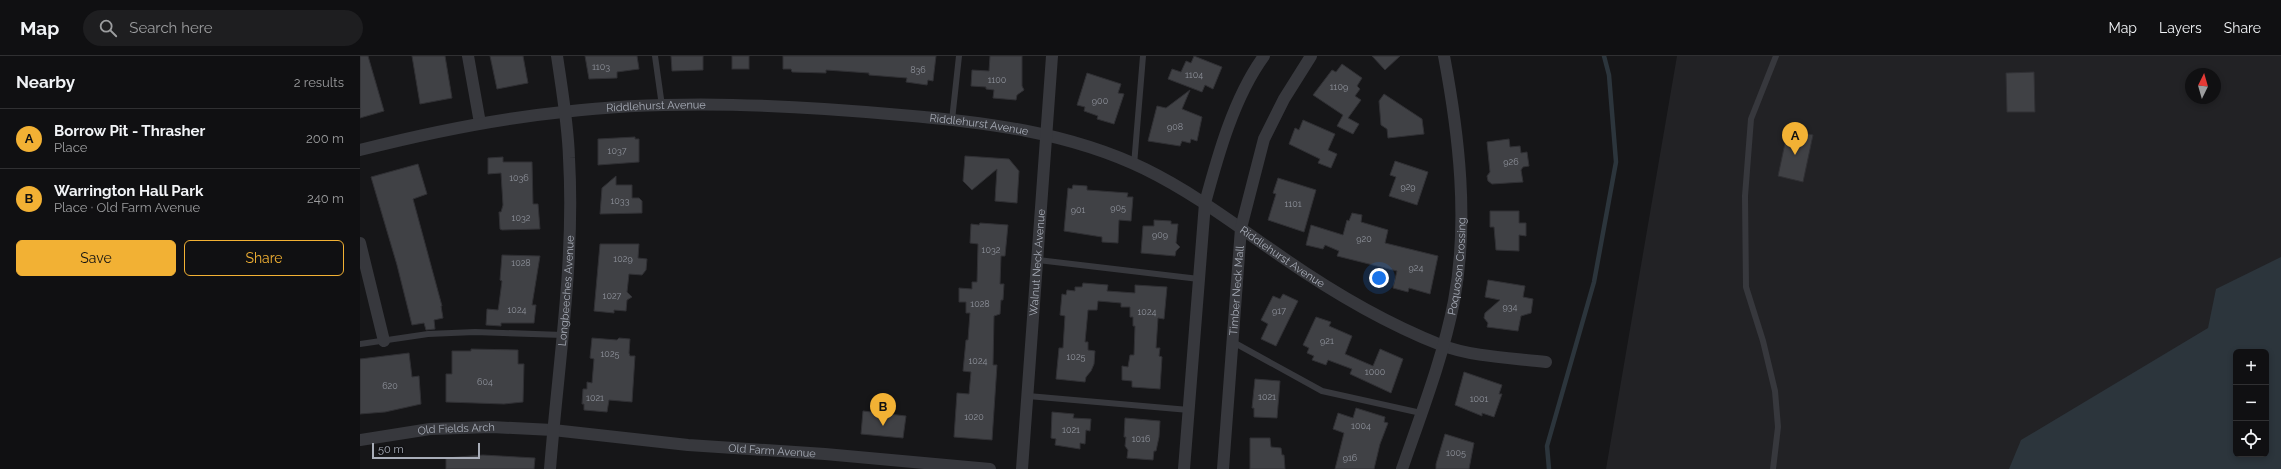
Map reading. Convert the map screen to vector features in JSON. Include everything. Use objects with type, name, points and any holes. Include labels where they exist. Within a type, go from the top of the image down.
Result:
[{"type":"street","points":[[468,56],[480,123]]},
{"type":"street","name":"Longbeeches Avenue","points":[[550,469],[563,335],[568,249],[569,159],[566,111],[557,56]]},
{"type":"street","name":"Walnut Neck Avenue","points":[[1022,469],[1048,135],[1052,56]]},
{"type":"street","name":"Timber Neck Mall","points":[[1223,469],[1241,228],[1264,139],[1284,99],[1311,56]]},
{"type":"street","name":"Poquoson Crossing","points":[[1402,469],[1444,346],[1454,300],[1460,255],[1462,208],[1450,90],[1444,56]]},
{"type":"street","points":[[1184,469],[1205,203],[1215,166],[1232,120],[1258,58]]},
{"type":"street","name":"Riddlehurst Avenue","points":[[360,150],[406,138],[480,123],[566,111],[662,106],[759,106],[856,111],[952,120],[1048,135],[1096,149],[1134,165],[1187,192],[1336,291],[1389,321],[1444,346],[1494,356],[1546,362]]},
{"type":"street","points":[[360,243],[384,341]]},
{"type":"street","name":"Old Fields Arch","points":[[360,440],[430,429],[492,427],[553,430]]},
{"type":"street","name":"Old Farm Avenue","points":[[553,430],[688,445],[825,454],[990,469]]},
{"type":"lane","points":[[655,56],[662,106]]},
{"type":"lane","points":[[952,120],[959,56]]},
{"type":"lane","points":[[1134,165],[1143,56]]},
{"type":"lane","points":[[1773,469],[1778,427],[1775,391],[1763,341],[1746,287],[1746,196],[1751,119],[1776,56]]},
{"type":"lane","points":[[1038,260],[1199,279]]},
{"type":"lane","points":[[360,344],[428,334],[475,332],[563,335]]},
{"type":"lane","points":[[1233,342],[1322,391],[1421,413]]},
{"type":"lane","points":[[1028,396],[1189,410]]},
{"type":"shaded area","points":[[1677,56],[2281,56],[2281,469],[1606,469]]},
{"type":"shaded area","points":[[2281,257],[2281,469],[2009,469],[2021,440],[2208,328],[2216,289]]},
{"type":"building","points":[[360,56],[368,56],[384,111],[360,118]]},
{"type":"building","points":[[412,56],[445,56],[452,98],[420,104]]},
{"type":"building","points":[[490,56],[523,56],[528,83],[497,89]]},
{"type":"building","points":[[585,56],[637,56],[639,69],[617,72],[617,78],[589,79]]},
{"type":"building","points":[[671,56],[703,56],[703,70],[672,71]]},
{"type":"building","points":[[732,56],[749,56],[749,69],[732,69]]},
{"type":"building","points":[[783,56],[936,56],[933,81],[928,80],[927,85],[906,82],[907,78],[869,75],[869,73],[826,70],[826,73],[792,72],[791,69],[783,69]]},
{"type":"building","points":[[990,56],[1022,56],[1022,86],[1024,90],[1017,95],[1016,100],[993,98],[994,90],[986,89],[986,87],[971,86],[972,70],[989,71]]},
{"type":"building","points":[[1194,56],[1222,67],[1213,89],[1205,85],[1202,92],[1168,79],[1172,69],[1181,72],[1186,61],[1191,63]]},
{"type":"building","points":[[1372,56],[1400,56],[1385,70]]},
{"type":"building","points":[[1342,64],[1362,78],[1357,86],[1360,89],[1355,96],[1361,100],[1348,118],[1359,124],[1353,134],[1337,126],[1343,115],[1313,95],[1332,70],[1336,72]]},
{"type":"building","points":[[2034,72],[2035,112],[2007,112],[2006,73]]},
{"type":"building","points":[[1087,73],[1121,84],[1118,93],[1124,94],[1114,124],[1097,119],[1098,116],[1084,111],[1085,107],[1077,105]]},
{"type":"building","points":[[1190,90],[1182,109],[1202,117],[1197,141],[1191,139],[1190,143],[1182,141],[1180,146],[1148,141],[1157,106],[1166,108]]},
{"type":"building","points":[[1384,94],[1422,119],[1424,134],[1388,138],[1387,129],[1381,125],[1379,101]]},
{"type":"building","points":[[1303,120],[1335,134],[1328,150],[1337,154],[1331,168],[1318,163],[1320,159],[1289,144],[1295,128],[1299,130]]},
{"type":"building","points":[[1788,129],[1813,135],[1803,182],[1778,176]]},
{"type":"building","points":[[635,137],[635,139],[639,139],[639,162],[598,165],[598,139]]},
{"type":"building","points":[[1509,139],[1510,147],[1520,146],[1521,153],[1527,152],[1529,166],[1523,167],[1521,170],[1523,182],[1492,184],[1488,181],[1487,176],[1490,172],[1487,142]]},
{"type":"building","points":[[965,156],[1009,159],[1019,171],[1017,203],[995,201],[997,169],[972,190],[963,181]]},
{"type":"building","points":[[503,157],[503,162],[532,162],[533,204],[538,204],[540,229],[500,229],[499,212],[501,212],[503,205],[501,173],[488,174],[488,158]]},
{"type":"building","points":[[1395,161],[1428,172],[1417,205],[1389,196],[1396,177],[1390,175]]},
{"type":"building","points":[[418,164],[427,194],[413,199],[442,306],[443,318],[434,320],[435,329],[426,330],[424,323],[412,325],[397,265],[371,177]]},
{"type":"building","points":[[616,176],[616,185],[632,185],[632,198],[639,198],[642,201],[642,213],[600,214],[602,188]]},
{"type":"building","points":[[1278,178],[1316,190],[1304,232],[1268,220],[1276,194],[1273,193]]},
{"type":"building","points":[[1073,185],[1087,186],[1087,190],[1128,193],[1127,197],[1133,197],[1131,221],[1119,220],[1118,243],[1102,242],[1102,237],[1064,231],[1068,188],[1072,189]]},
{"type":"building","points":[[1490,211],[1519,211],[1519,223],[1526,223],[1526,236],[1519,235],[1519,251],[1496,250],[1494,227],[1490,227]]},
{"type":"building","points":[[1352,213],[1362,215],[1361,222],[1388,230],[1385,243],[1438,256],[1430,294],[1409,288],[1408,292],[1393,288],[1397,271],[1337,256],[1339,251],[1325,245],[1323,249],[1306,245],[1311,225],[1343,235],[1347,220],[1349,221]]},
{"type":"building","points":[[1154,220],[1171,221],[1171,224],[1178,224],[1176,243],[1180,247],[1176,251],[1175,256],[1141,253],[1143,226],[1154,226]]},
{"type":"building","points":[[980,223],[1008,225],[1005,256],[1001,256],[1000,284],[1004,284],[1003,300],[1001,300],[1000,314],[994,316],[993,365],[997,365],[992,440],[954,437],[957,393],[969,394],[971,372],[963,371],[966,340],[968,340],[970,313],[966,313],[966,302],[959,302],[959,288],[972,289],[972,282],[977,282],[978,244],[970,243],[971,224],[979,225]]},
{"type":"building","points":[[600,244],[639,244],[638,258],[647,259],[646,270],[642,275],[629,274],[627,292],[632,297],[627,300],[626,311],[614,310],[614,313],[594,311]]},
{"type":"building","points":[[502,255],[540,256],[532,305],[536,305],[534,323],[501,323],[501,326],[486,325],[487,309],[498,310],[502,281],[500,280]]},
{"type":"building","points":[[1488,280],[1525,286],[1523,297],[1533,299],[1531,313],[1521,316],[1518,331],[1487,327],[1488,323],[1484,318],[1485,313],[1500,300],[1485,297]]},
{"type":"building","points":[[1083,283],[1108,285],[1107,291],[1135,293],[1135,285],[1167,287],[1164,319],[1158,318],[1156,348],[1160,348],[1159,356],[1162,357],[1160,389],[1132,387],[1132,381],[1122,380],[1122,366],[1128,367],[1130,355],[1134,355],[1135,326],[1133,326],[1133,317],[1130,317],[1130,307],[1121,307],[1121,303],[1098,301],[1097,310],[1088,310],[1085,342],[1088,342],[1088,350],[1095,351],[1094,364],[1086,377],[1085,382],[1056,379],[1059,348],[1063,348],[1065,316],[1060,315],[1062,294],[1066,295],[1067,290],[1075,291],[1075,287],[1082,287]]},
{"type":"building","points":[[1283,294],[1298,301],[1276,346],[1261,339],[1268,324],[1261,320],[1273,296],[1280,299]]},
{"type":"building","points":[[1316,317],[1331,322],[1329,326],[1352,336],[1345,354],[1373,366],[1380,349],[1403,359],[1391,393],[1350,374],[1352,369],[1328,360],[1326,365],[1312,360],[1314,356],[1307,353],[1309,348],[1303,345]]},
{"type":"building","points":[[592,338],[617,340],[619,338],[630,339],[629,353],[630,356],[635,356],[632,402],[609,400],[607,412],[584,410],[584,404],[582,404],[583,389],[587,389],[587,382],[592,383],[594,359],[590,358]]},
{"type":"building","points":[[471,349],[518,350],[518,364],[524,364],[523,402],[504,404],[446,402],[446,374],[452,374],[452,351],[471,351]]},
{"type":"building","points":[[409,353],[412,377],[419,376],[421,404],[385,412],[360,414],[360,359]]},
{"type":"building","points":[[1464,372],[1502,385],[1499,394],[1502,394],[1494,417],[1482,413],[1482,416],[1455,405]]},
{"type":"building","points":[[1255,379],[1280,381],[1277,418],[1254,417],[1254,408],[1252,408]]},
{"type":"building","points":[[1356,408],[1385,417],[1384,422],[1388,423],[1380,444],[1374,469],[1335,469],[1344,433],[1333,429],[1338,413],[1353,418]]},
{"type":"building","points":[[863,411],[906,416],[903,438],[861,434]]},
{"type":"building","points":[[1052,412],[1074,414],[1073,418],[1091,419],[1090,431],[1086,430],[1085,444],[1080,443],[1080,449],[1055,445],[1056,439],[1051,438]]},
{"type":"building","points":[[1125,418],[1160,421],[1159,437],[1156,451],[1154,451],[1153,460],[1127,458],[1128,450],[1125,446],[1126,437],[1124,437]]},
{"type":"building","points":[[1445,434],[1474,443],[1469,469],[1436,469],[1436,464]]},
{"type":"building","points":[[1250,438],[1270,438],[1271,447],[1281,448],[1282,455],[1284,455],[1285,469],[1250,469]]},
{"type":"building","points":[[483,455],[535,458],[534,469],[446,469],[446,458]]},
{"type":"waterway","points":[[1549,469],[1547,446],[1594,282],[1616,162],[1609,75],[1604,56]]},
{"type":"place","name":"Borrow Pit - Thrasher","points":[[1795,155]]},
{"type":"place","name":"Warrington Hall Park","points":[[883,426]]}]
